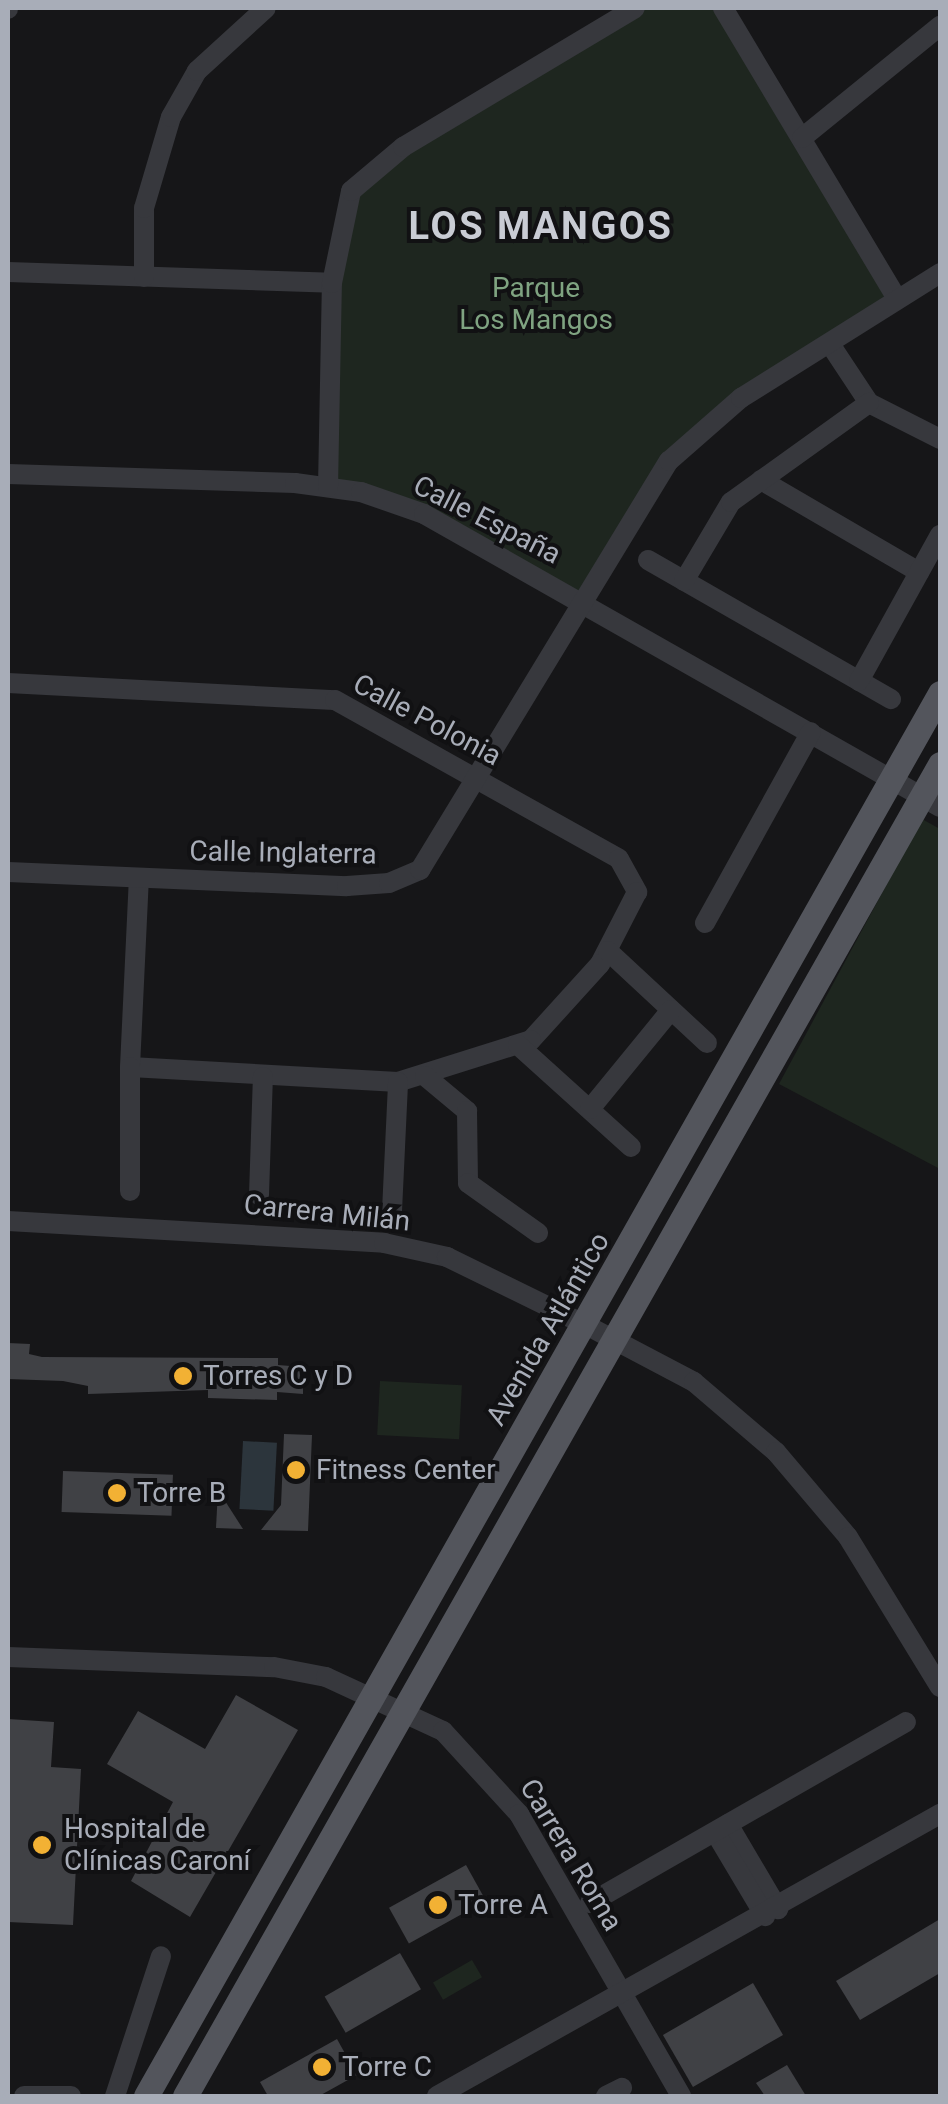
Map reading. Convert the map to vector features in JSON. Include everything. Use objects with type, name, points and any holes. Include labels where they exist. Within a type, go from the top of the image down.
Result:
[{"type":"main road","name":"Avenida Atlántico","points":[[146,2096],[370,1696],[586,1325],[940,693]]},
{"type":"main road","points":[[185,2096],[398,1711],[931,802],[940,764]]},
{"type":"street","points":[[144,276],[144,208],[172,117],[197,72],[266,8]]},
{"type":"street","points":[[328,488],[332,283],[341,218],[370,170],[635,8]]},
{"type":"street","points":[[723,8],[896,299]]},
{"type":"street","points":[[802,138],[940,26]]},
{"type":"street","points":[[8,272],[332,283]]},
{"type":"street","name":"Calle Inglaterra","points":[[8,872],[390,883],[420,870],[440,848],[588,604],[669,461],[695,433],[940,274]]},
{"type":"street","points":[[830,344],[869,403],[940,439]]},
{"type":"street","points":[[684,581],[731,502],[869,403]]},
{"type":"street","name":"Calle España","points":[[8,474],[328,488],[424,514],[931,802]]},
{"type":"street","points":[[761,480],[920,572]]},
{"type":"street","points":[[859,680],[940,535]]},
{"type":"street","points":[[648,560],[891,699]]},
{"type":"street","name":"Calle Polonia","points":[[8,682],[334,700],[619,859],[636,880],[630,915],[608,951]]},
{"type":"street","points":[[704,923],[812,732]]},
{"type":"street","points":[[130,1191],[130,1068],[139,878]]},
{"type":"street","points":[[130,1068],[398,1082],[426,1076],[518,1045],[566,1008],[608,951],[707,1043]]},
{"type":"street","points":[[590,1110],[671,1010]]},
{"type":"street","points":[[518,1045],[631,1147]]},
{"type":"street","points":[[426,1076],[467,1110],[468,1183],[538,1233]]},
{"type":"street","points":[[259,1195],[263,1077]]},
{"type":"street","points":[[392,1211],[398,1082]]},
{"type":"street","name":"Carrera Milán","points":[[8,1221],[384,1243],[447,1257],[586,1325],[694,1382],[776,1452],[848,1537],[940,1688]]},
{"type":"street","name":"Carrera Roma","points":[[8,1657],[274,1667],[370,1696],[443,1731],[509,1801],[681,2096]]},
{"type":"street","points":[[590,1903],[906,1722]]},
{"type":"street","points":[[438,2096],[466,2091],[940,1814]]},
{"type":"street","points":[[722,1828],[772,1912]]},
{"type":"street","points":[[115,2096],[161,1956]]},
{"type":"street","points":[[24,2096],[71,2096]]},
{"type":"green space","name":"Parque Los Mangos","points":[[635,8],[723,8],[897,299],[695,433],[588,604],[479,541],[328,487],[332,283],[351,191]]},
{"type":"green space","points":[[922,819],[940,829],[940,1169],[779,1084]]},
{"type":"green space","points":[[380,1381],[462,1385],[459,1439],[377,1435]]},
{"type":"green space","points":[[472,1960],[482,1977],[443,2000],[433,1982]]},
{"type":"shaded area","points":[[243,1441],[277,1443],[273,1511],[239,1509]]},
{"type":"building","name":"Torres C y D","points":[[8,1343],[30,1344],[29,1354],[42,1357],[278,1358],[278,1365],[303,1367],[303,1394],[277,1392],[277,1400],[208,1398],[208,1390],[88,1394],[88,1386],[63,1381],[8,1379]]},
{"type":"building","name":"Fitness Center","points":[[284,1434],[312,1435],[308,1531],[261,1530],[281,1505]]},
{"type":"building","name":"Torre B","points":[[63,1471],[173,1475],[172,1516],[62,1512]]},
{"type":"building","points":[[218,1490],[243,1529],[216,1528]]},
{"type":"building","points":[[236,1695],[298,1730],[190,1917],[131,1881],[173,1802],[107,1764],[138,1711],[205,1749]]},
{"type":"building","name":"Hospital de Clínicas Caroní","points":[[8,1719],[54,1722],[51,1767],[81,1769],[73,1925],[8,1922]]},
{"type":"building","name":"Torre A","points":[[466,1865],[486,1901],[409,1944],[389,1908]]},
{"type":"building","points":[[940,1919],[940,1973],[860,2020],[836,1981]]},
{"type":"building","points":[[400,1953],[421,1989],[346,2033],[325,1996]]},
{"type":"building","points":[[753,1983],[783,2035],[693,2087],[663,2035]]},
{"type":"building","name":"Torre C","points":[[337,2039],[357,2075],[319,2096],[268,2096],[260,2082]]},
{"type":"building","points":[[787,2065],[806,2096],[765,2096],[756,2083]]},
{"type":"place","name":"Torres C y D","points":[[183,1376]]},
{"type":"place","name":"Fitness Center","points":[[296,1470]]},
{"type":"place","name":"Torre B","points":[[117,1493]]},
{"type":"place","name":"Hospital de Clínicas Caroní","points":[[42,1845]]},
{"type":"place","name":"Torre A","points":[[438,1905]]},
{"type":"place","name":"Torre C","points":[[322,2067]]},
{"type":"district","name":"LOS MANGOS","points":[[541,227]]}]
